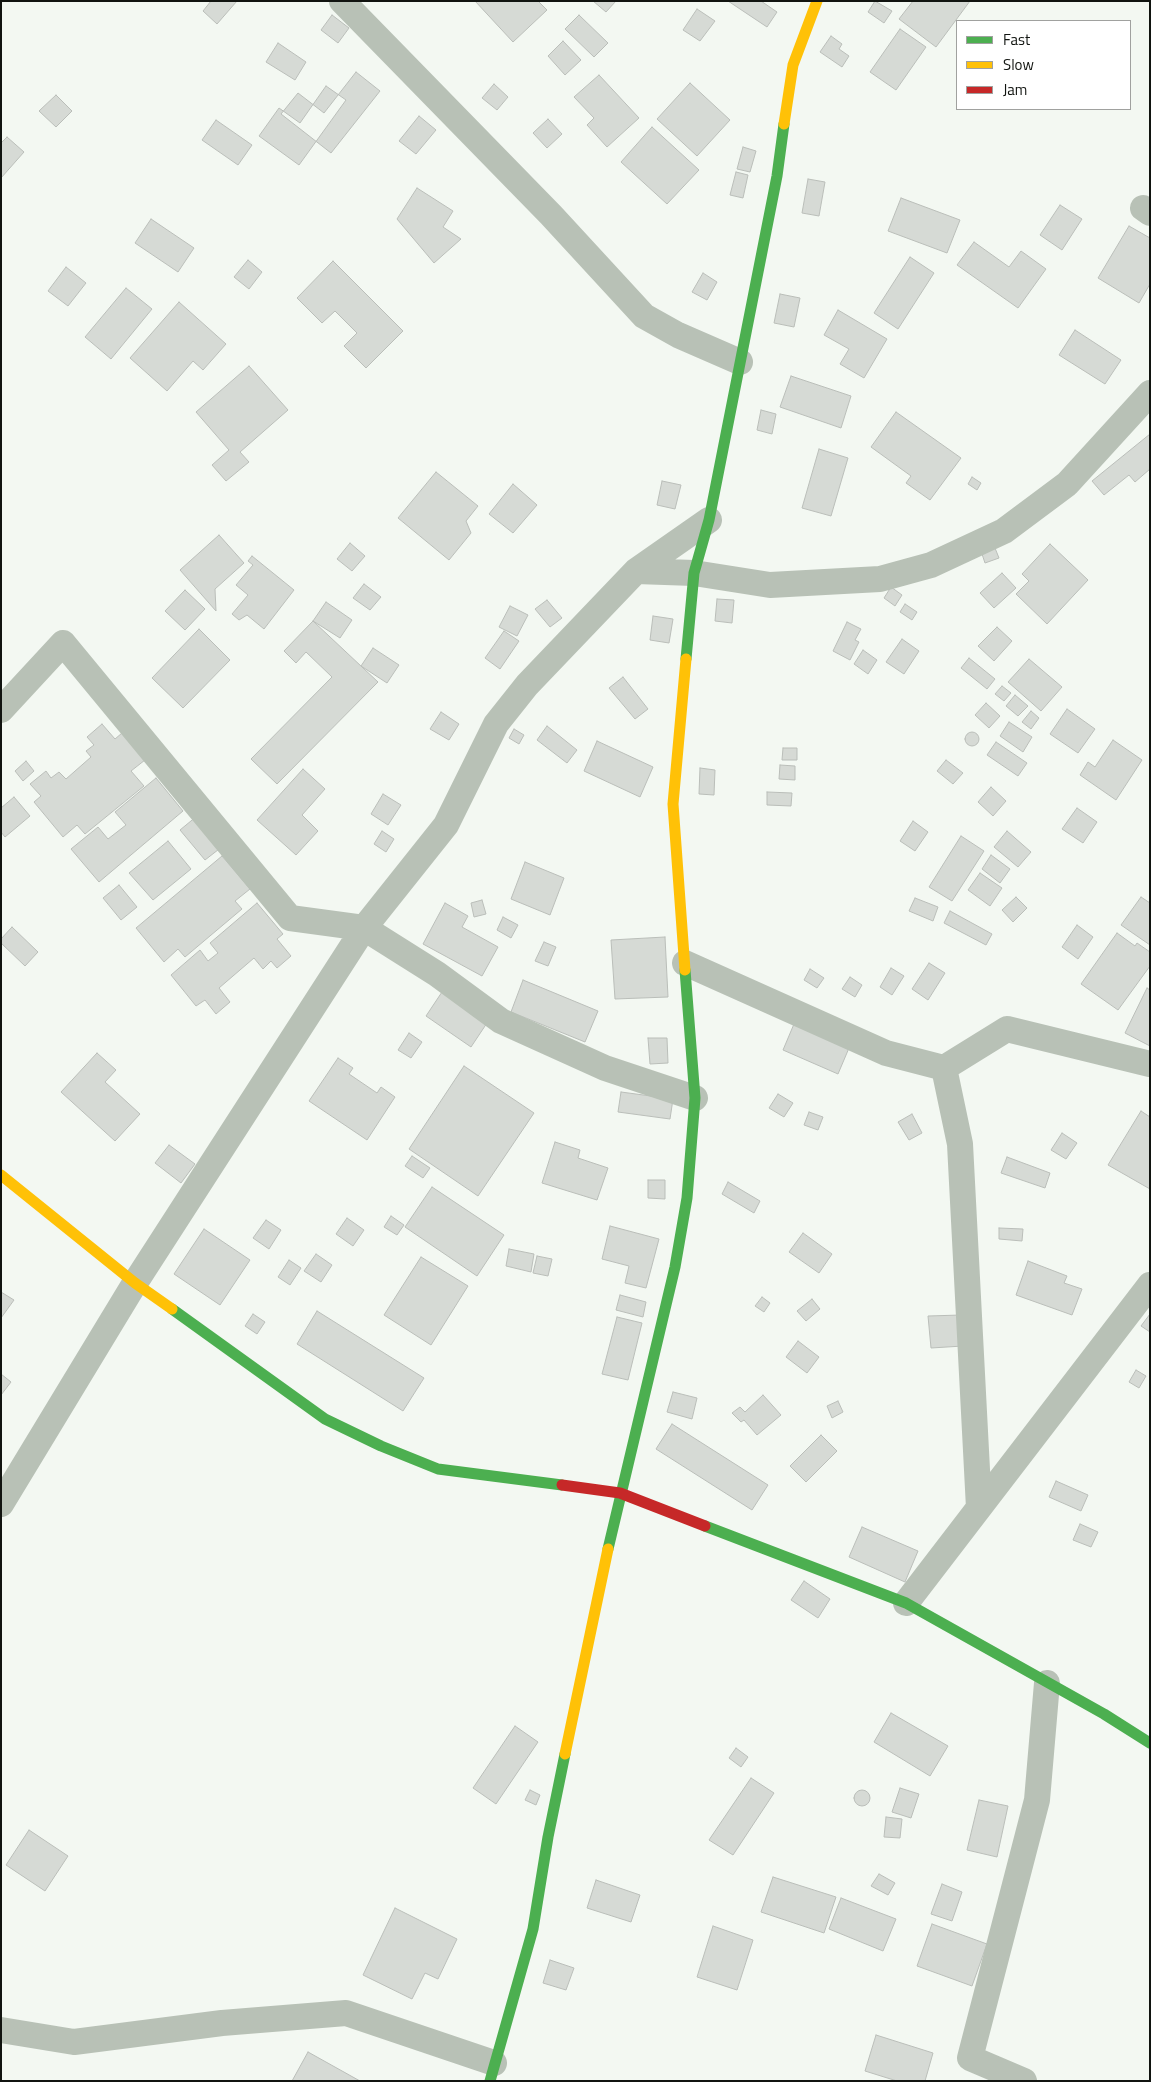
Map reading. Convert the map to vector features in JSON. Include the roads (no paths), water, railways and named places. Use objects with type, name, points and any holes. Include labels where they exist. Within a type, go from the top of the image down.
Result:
[{"type":"street","points":[[342,1],[551,214],[644,316],[678,336],[740,362]]},
{"type":"street","points":[[1,2030],[74,2042],[222,2023],[346,2014],[492,2072],[533,1929],[548,1838],[620,1494],[675,1267],[687,1198],[695,1098],[673,804],[694,573],[709,520],[777,176],[793,65],[817,1]]},
{"type":"street","points":[[636,571],[694,573],[779,585],[880,579],[930,565],[1004,531],[1067,484],[1150,393]]},
{"type":"street","points":[[1,1504],[135,1283],[364,928],[446,825],[496,724],[527,685],[636,571],[709,520]]},
{"type":"street","points":[[1,710],[63,642],[290,918],[364,928],[437,974],[501,1021],[605,1068],[695,1098]]},
{"type":"street","points":[[685,964],[886,1052],[944,1068],[1007,1029],[1150,1064]]},
{"type":"street","points":[[944,1068],[960,1144],[979,1508]]},
{"type":"street","points":[[1,1175],[135,1283],[325,1419],[381,1446],[438,1468],[620,1494],[906,1603],[1150,1743]]},
{"type":"street","points":[[906,1603],[1150,1285]]},
{"type":"street","points":[[1024,2081],[970,2058],[1037,1800],[1047,1683]]}]
